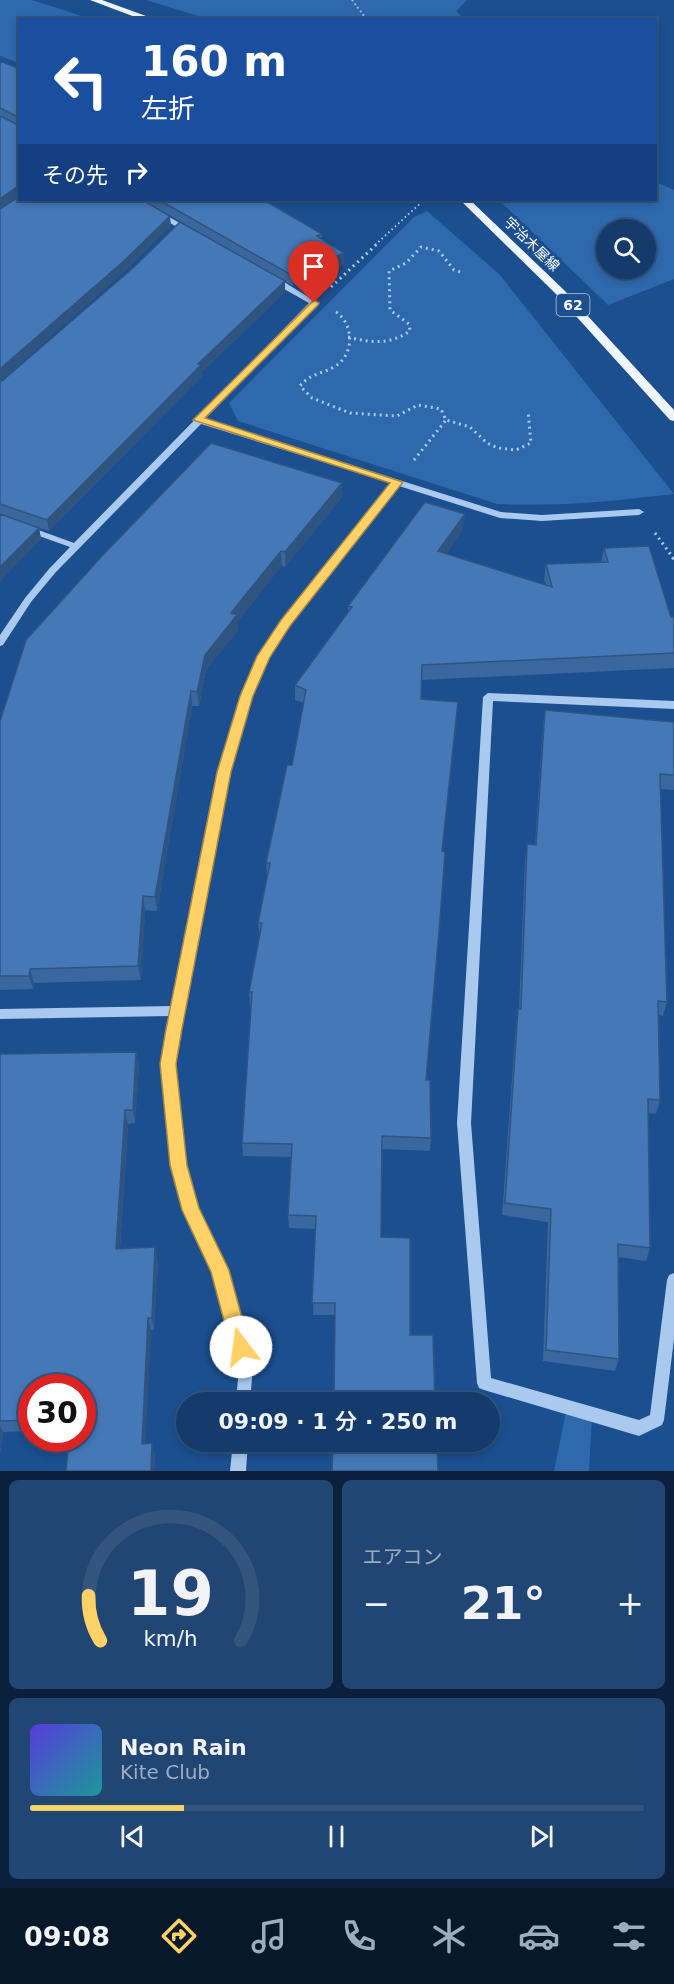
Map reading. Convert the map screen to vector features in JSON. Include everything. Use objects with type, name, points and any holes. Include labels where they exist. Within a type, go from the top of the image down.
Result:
[{"type":"main road","points":[[94,0],[147,18]]},
{"type":"main road","name":"宇治木屋線","points":[[466,201],[560,292],[674,417]]},
{"type":"street","points":[[137,201],[201,237]]},
{"type":"street","points":[[172,233],[180,225]]},
{"type":"street","points":[[0,643],[28,600],[75,546],[314,303],[263,273]]},
{"type":"street","points":[[198,420],[500,515],[542,518],[639,512]]},
{"type":"street","points":[[244,1392],[246,1366],[219,1270],[190,1210],[178,1165],[168,1064],[224,772],[246,696],[263,656],[285,623],[397,482]]},
{"type":"street","points":[[0,519],[75,546]]},
{"type":"street","points":[[673,1290],[657,1420],[639,1428],[483,1383],[464,1123],[488,697],[674,705]]},
{"type":"street","points":[[0,1014],[177,1011]]},
{"type":"street","points":[[238,1471],[240,1452]]},
{"type":"path","points":[[352,0],[366,18]]},
{"type":"path","points":[[423,201],[314,303],[337,313],[348,321],[348,337],[343,359],[330,369],[305,378],[300,386],[304,392],[350,413],[397,416],[418,405],[432,406],[441,409],[446,420],[470,427],[487,442],[502,450],[526,449],[531,443],[528,411]]},
{"type":"path","points":[[348,337],[384,344],[400,339],[410,331],[409,324],[390,310],[387,278],[389,271],[406,263],[421,247],[440,251],[454,270],[463,273]]},
{"type":"path","points":[[397,482],[446,420]]},
{"type":"shaded area","points":[[0,0],[32,0],[88,18],[18,18],[18,63],[0,56]]},
{"type":"shaded area","points":[[146,0],[467,0],[456,11],[463,18],[205,18]]},
{"type":"shaded area","points":[[657,182],[674,190],[674,279],[608,305],[500,201],[657,201]]},
{"type":"shaded area","points":[[427,211],[499,274],[674,494],[563,504],[497,504],[238,421],[229,403],[414,217]]},
{"type":"shaded area","points":[[567,1407],[592,1417],[589,1471],[554,1471]]},
{"type":"building","points":[[0,61],[18,68],[18,117],[0,108]]},
{"type":"building","points":[[0,116],[18,125],[18,187],[0,199]]},
{"type":"building","points":[[18,197],[18,201],[144,201],[170,216],[125,260],[0,369],[0,209]]},
{"type":"building","points":[[161,201],[266,201],[322,234],[317,236],[344,253],[293,276]]},
{"type":"building","points":[[180,222],[285,281],[198,364],[201,365],[47,520],[0,504],[0,381],[134,267]]},
{"type":"building","points":[[211,443],[342,483],[285,552],[281,551],[231,613],[237,615],[205,655],[197,692],[191,691],[155,897],[143,896],[138,966],[30,969],[29,976],[0,976],[0,721],[26,640],[101,557]]},
{"type":"building","points":[[425,502],[465,514],[438,551],[552,587],[546,564],[608,562],[604,548],[649,546],[671,617],[674,617],[674,653],[422,665],[421,699],[458,702],[442,851],[445,852],[426,1080],[430,1080],[431,1138],[382,1136],[381,1237],[410,1238],[410,1335],[433,1335],[435,1392],[334,1392],[335,1303],[312,1303],[316,1216],[288,1215],[292,1144],[242,1143],[252,992],[249,992],[262,923],[258,923],[270,863],[266,863],[287,765],[292,765],[306,690],[295,685],[352,607],[348,606]]},
{"type":"building","points":[[0,514],[39,528],[0,567]]},
{"type":"building","points":[[545,710],[674,722],[674,775],[660,774],[667,1002],[658,1001],[660,1100],[648,1099],[650,1248],[618,1244],[619,1359],[546,1350],[551,1209],[505,1203],[518,1009],[521,1009],[527,844],[536,845]]},
{"type":"building","points":[[136,1052],[133,1110],[125,1110],[116,1249],[155,1247],[152,1318],[148,1318],[142,1444],[152,1443],[151,1471],[66,1471],[68,1452],[96,1452],[96,1374],[18,1374],[18,1420],[0,1421],[0,1054]]},
{"type":"building","points":[[333,1452],[437,1452],[438,1471],[332,1471]]},
{"type":"route","points":[[241,1347],[219,1270],[190,1210],[178,1165],[168,1064],[174,1029],[224,772],[246,696],[263,656],[285,623],[397,482],[198,420],[314,303]]}]
